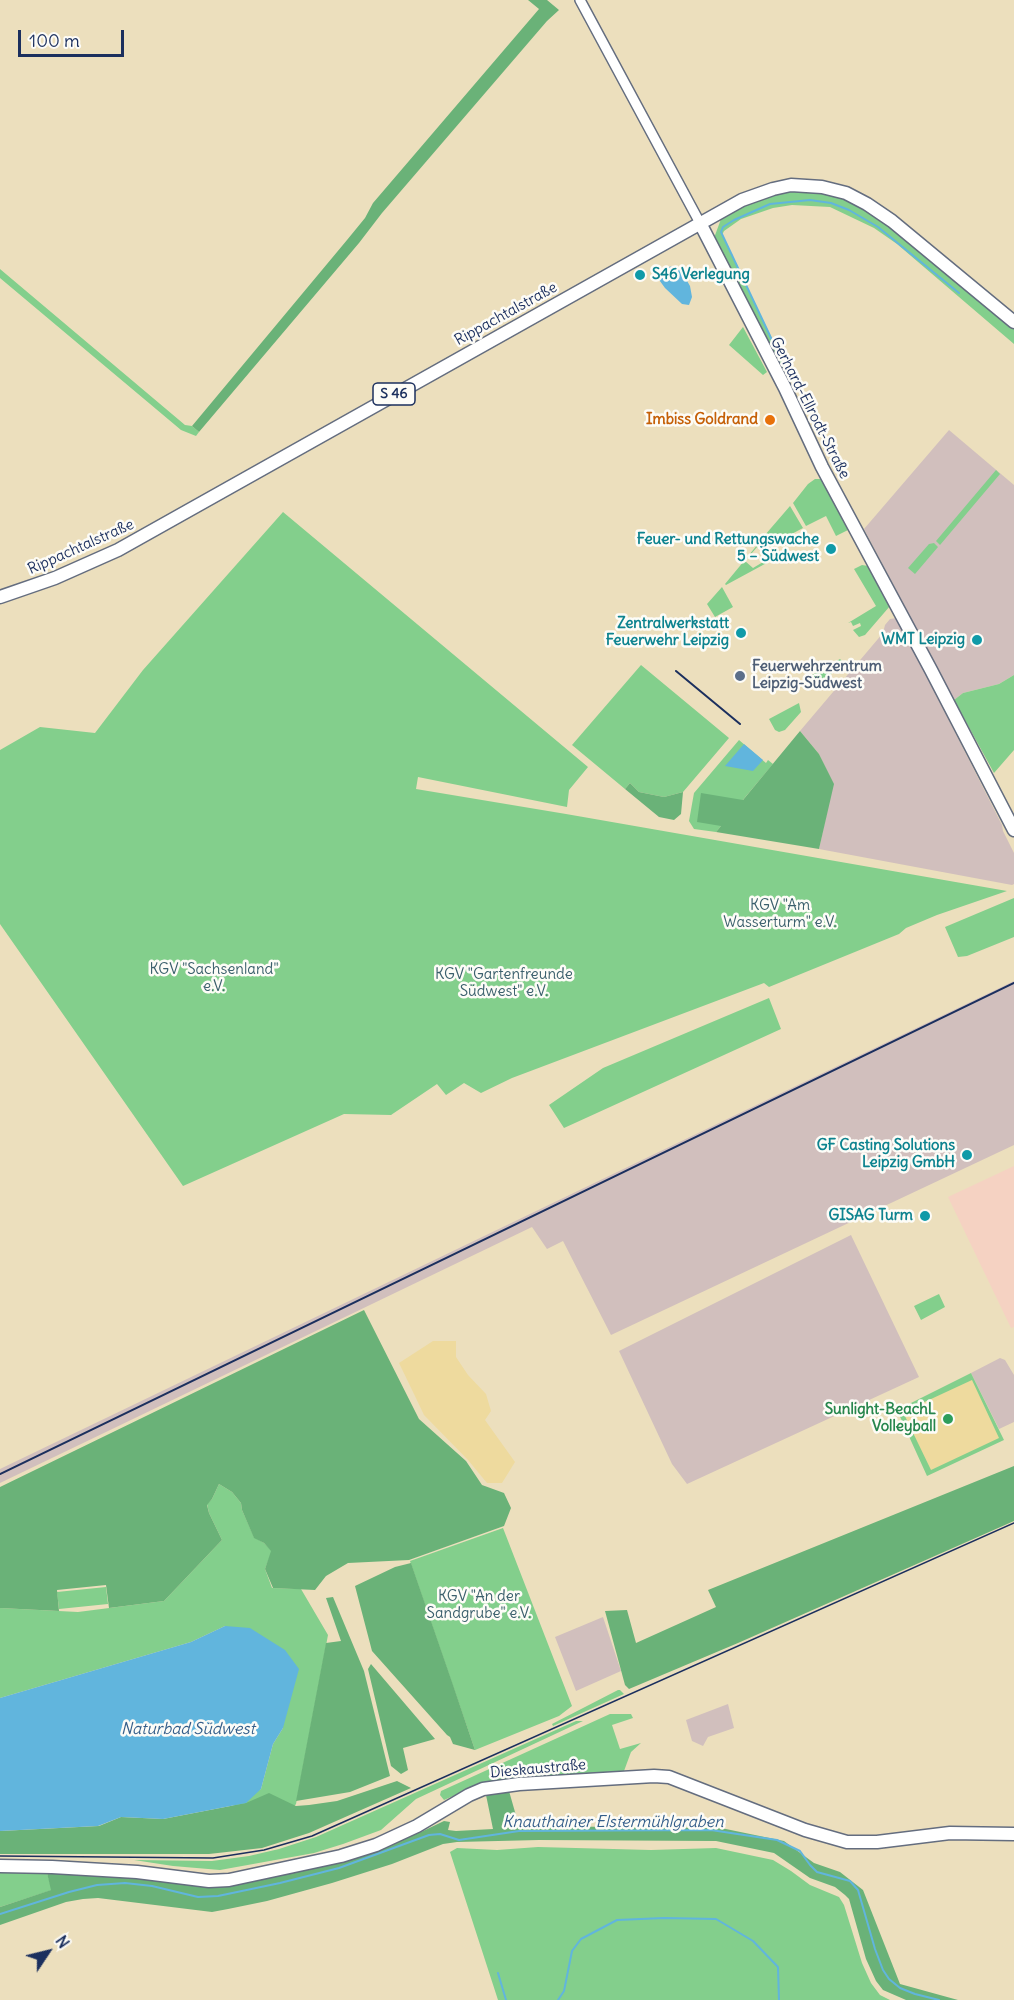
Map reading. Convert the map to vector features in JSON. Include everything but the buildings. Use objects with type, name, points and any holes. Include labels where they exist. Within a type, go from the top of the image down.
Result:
[{"type":"main road","name":"Rippachtalstraße","points":[[0,597],[55,578],[118,550],[742,200],[791,185],[822,187],[846,193],[892,221],[1014,322]]},
{"type":"main road","name":"Gerhard-Ellrodt-Straße","points":[[700,223],[785,388],[822,467],[1014,830]]},
{"type":"main road","name":"Dieskaustraße","points":[[0,1866],[63,1867],[137,1872],[209,1881],[229,1880],[341,1856],[376,1845],[417,1826],[483,1789],[519,1784],[654,1776],[669,1777],[805,1830],[847,1842],[877,1842],[950,1833],[1014,1834]]},
{"type":"street","name":"Gerhard-Ellrodt-Straße","points":[[580,0],[700,223]]},
{"type":"shaded area","points":[[949,430],[1014,485],[1014,675],[999,684],[963,693],[954,700],[864,529]]},
{"type":"shaded area","points":[[897,618],[1002,825],[1014,853],[1014,884],[1012,885],[819,849],[833,784],[819,754],[800,731],[883,633],[890,619]]},
{"type":"shaded area","points":[[1014,981],[1014,1145],[611,1335],[563,1241],[547,1249],[532,1227],[0,1483],[0,1469]]},
{"type":"shaded area","points":[[1014,1166],[1014,1327],[1011,1328],[948,1197]]},
{"type":"shaded area","points":[[851,1235],[919,1377],[687,1484],[672,1464],[619,1351]]},
{"type":"shaded area","points":[[1000,1358],[1005,1360],[1014,1375],[1014,1422],[999,1429],[971,1373]]},
{"type":"shaded area","points":[[603,1617],[621,1671],[576,1691],[555,1637]]},
{"type":"shaded area","points":[[728,1704],[734,1728],[708,1737],[703,1746],[692,1741],[686,1720]]},
{"type":"green space","points":[[528,0],[547,0],[559,10],[547,21],[382,213],[199,432],[192,426],[365,218],[373,203],[539,9]]},
{"type":"green space","points":[[796,190],[821,191],[848,200],[882,218],[1014,328],[1014,344],[897,244],[874,228],[830,207],[792,205],[773,208],[741,219],[722,235],[788,372],[783,376],[714,238],[721,219],[759,198]]},
{"type":"green space","points":[[0,269],[185,425],[192,426],[199,432],[196,436],[181,430],[0,278]]},
{"type":"green space","points":[[743,327],[767,372],[763,375],[729,345]]},
{"type":"green space","points":[[996,470],[1000,474],[940,545],[936,541]]},
{"type":"green space","points":[[815,479],[821,479],[848,530],[836,536],[826,516],[806,526],[793,503]]},
{"type":"green space","points":[[790,506],[803,528],[769,546],[765,535]]},
{"type":"green space","points":[[283,512],[588,767],[569,790],[567,807],[418,777],[416,789],[1007,891],[937,915],[906,928],[899,934],[769,987],[764,983],[512,1078],[481,1093],[464,1083],[446,1095],[437,1084],[391,1115],[344,1114],[183,1186],[0,924],[0,750],[40,727],[95,733],[143,670]]},
{"type":"green space","points":[[763,538],[766,547],[763,549],[758,546],[745,561],[753,568],[773,556],[774,559],[726,585],[725,584]]},
{"type":"green space","points":[[934,543],[938,547],[915,574],[908,568],[929,544]]},
{"type":"green space","points":[[862,565],[868,566],[890,606],[865,635],[859,637],[853,630],[861,626],[860,623],[853,626],[851,622],[848,623],[876,606],[854,569]]},
{"type":"green space","points":[[722,587],[733,607],[715,617],[707,604]]},
{"type":"green space","points":[[840,659],[842,661],[823,684],[813,682],[812,675]]},
{"type":"green space","points":[[641,665],[729,738],[683,792],[664,797],[639,792],[630,783],[625,789],[572,745]]},
{"type":"green space","points":[[1014,675],[1014,750],[994,773],[954,700],[963,693],[999,684]]},
{"type":"green space","points":[[799,703],[801,712],[785,730],[779,732],[775,730],[769,719]]},
{"type":"green space","points":[[800,731],[819,754],[834,784],[819,849],[716,832],[721,826],[697,822],[701,793],[743,800]]},
{"type":"green space","points":[[739,740],[766,763],[768,760],[773,764],[716,832],[694,829],[689,821],[694,793]]},
{"type":"green space","points":[[630,783],[639,792],[664,797],[683,792],[681,814],[674,820],[659,817],[625,789]]},
{"type":"green space","points":[[1014,898],[1014,937],[967,956],[958,957],[945,927]]},
{"type":"green space","points":[[769,998],[781,1029],[564,1128],[549,1105],[603,1068]]},
{"type":"green space","points":[[939,1294],[945,1307],[921,1320],[914,1306]]},
{"type":"green space","points":[[364,1310],[419,1419],[466,1461],[482,1485],[504,1493],[511,1508],[504,1526],[409,1560],[348,1563],[326,1576],[315,1590],[273,1588],[265,1569],[271,1551],[264,1543],[254,1538],[241,1503],[232,1492],[219,1484],[207,1505],[222,1540],[164,1601],[109,1608],[106,1585],[57,1590],[59,1611],[0,1608],[0,1487]]},
{"type":"green space","name":"Sunlight-BeachL Volleyball","points":[[971,1373],[1004,1440],[927,1476],[897,1410]]},
{"type":"green space","points":[[1014,1466],[1014,1521],[629,1689],[625,1685],[605,1611],[627,1610],[636,1643],[716,1607],[708,1590]]},
{"type":"green space","points":[[219,1484],[232,1492],[241,1503],[254,1537],[272,1551],[265,1569],[272,1588],[301,1589],[328,1635],[296,1804],[284,1819],[170,1843],[261,1789],[273,1744],[283,1728],[225,1626],[191,1642],[0,1698],[0,1608],[78,1612],[164,1601],[222,1540],[207,1504]]},
{"type":"green space","name":"KGV \"An der Sandgrube\" e.V.","points":[[503,1528],[572,1706],[559,1716],[475,1750],[410,1561]]},
{"type":"green space","points":[[411,1563],[475,1750],[453,1744],[450,1737],[372,1651],[355,1586],[395,1567]]},
{"type":"green space","points":[[106,1587],[108,1604],[59,1609],[57,1592]]},
{"type":"green space","points":[[333,1597],[364,1671],[390,1776],[350,1792],[296,1801],[326,1643],[341,1641],[326,1598]]},
{"type":"green space","points":[[371,1664],[435,1739],[403,1748],[408,1770],[401,1774],[391,1766],[368,1669]]},
{"type":"green space","points":[[618,1690],[624,1694],[553,1726],[552,1724]]},
{"type":"green space","points":[[610,1714],[631,1714],[633,1718],[612,1725],[620,1749],[641,1743],[631,1752],[624,1771],[501,1780],[483,1783],[444,1800],[440,1795],[441,1791]]},
{"type":"green space","points":[[576,1721],[583,1721],[416,1799],[381,1830],[343,1844],[314,1853],[220,1870],[134,1860],[212,1861],[279,1849],[316,1837]]},
{"type":"green space","points":[[397,1781],[411,1788],[309,1833],[262,1848],[209,1854],[0,1854],[0,1831],[99,1826],[121,1817],[163,1819],[246,1803],[269,1793],[296,1806],[309,1805],[337,1801]]},
{"type":"green space","points":[[509,1791],[519,1826],[721,1828],[784,1841],[814,1863],[840,1872],[863,1890],[900,1984],[958,2000],[906,2000],[883,1990],[876,1981],[866,1959],[849,1899],[845,1895],[835,1887],[810,1878],[774,1853],[716,1841],[457,1842],[443,1844],[392,1864],[332,1883],[267,1901],[212,1912],[98,1898],[66,1902],[0,1925],[0,1907],[51,1890],[47,1873],[248,1879],[342,1862],[444,1821],[450,1822],[448,1830],[493,1829],[486,1795]]},
{"type":"green space","points":[[538,1847],[651,1850],[716,1848],[773,1860],[810,1885],[839,1897],[844,1905],[862,1963],[871,1983],[880,1995],[890,2000],[498,2000],[450,1852],[457,1848],[497,1850]]},
{"type":"green space","points":[[0,1872],[47,1873],[52,1890],[0,1907]]},
{"type":"sand","points":[[433,1341],[456,1341],[456,1357],[468,1375],[486,1394],[491,1411],[485,1420],[515,1462],[502,1483],[487,1483],[424,1415],[399,1363]]},
{"type":"sand","name":"Sunlight-BeachL Volleyball","points":[[972,1380],[999,1438],[931,1470],[903,1412]]},
{"type":"water","points":[[676,266],[690,286],[692,297],[689,305],[682,304],[657,277],[657,274],[668,267]]},
{"type":"water","points":[[744,744],[763,760],[753,771],[725,766]]},
{"type":"water","name":"Naturbad Südwest","points":[[225,1626],[250,1628],[285,1650],[299,1669],[283,1728],[273,1744],[261,1789],[246,1803],[163,1819],[121,1817],[98,1826],[0,1831],[0,1698],[191,1642]]},
{"type":"waterway","points":[[781,359],[721,232],[723,227],[734,220],[770,204],[810,200],[831,203],[849,210],[878,227],[959,293]]},
{"type":"waterway","name":"Knauthainer Elstermühlgraben","points":[[0,1914],[97,1885],[125,1883],[152,1886],[198,1897],[218,1896],[339,1868],[429,1835],[440,1834],[459,1840],[519,1831],[711,1830],[777,1840],[800,1851],[817,1872],[850,1881],[858,1890],[875,1949],[889,1979],[900,1988],[939,2000]]},
{"type":"waterway","points":[[558,2000],[564,1991],[572,1951],[581,1939],[617,1920],[664,1918],[716,1919],[753,1941],[778,1967],[779,2000]]},
{"type":"waterway","points":[[498,1973],[506,2000]]},
{"type":"tram line","points":[[0,1856],[213,1858],[264,1850],[312,1836],[1014,1523]]},
{"type":"railway","points":[[676,671],[740,724]]},
{"type":"railway","points":[[0,1474],[1014,983]]},
{"type":"place","name":"S46 Verlegung","points":[[640,275]]},
{"type":"place","name":"Imbiss Goldrand","points":[[770,420]]},
{"type":"place","name":"Feuer- und Rettungswache 5 – Südwest","points":[[831,549]]},
{"type":"place","name":"Zentralwerkstatt Feuerwehr Leipzig","points":[[741,633]]},
{"type":"place","name":"WMT Leipzig","points":[[977,640]]},
{"type":"place","name":"Feuerwehrzentrum Leipzig-Südwest","points":[[740,676]]},
{"type":"place","name":"GF Casting Solutions Leipzig GmbH","points":[[967,1155]]},
{"type":"place","name":"GISAG Turm","points":[[925,1216]]},
{"type":"place","name":"Sunlight-BeachL Volleyball","points":[[948,1419]]},
{"type":"park label","name":"KGV \"Am Wasserturm\" e.V.","points":[[780,914]]},
{"type":"park label","name":"KGV \"Sachsenland\" e.V.","points":[[214,978]]},
{"type":"park label","name":"KGV \"Gartenfreunde Südwest\" e.V.","points":[[504,984]]}]
